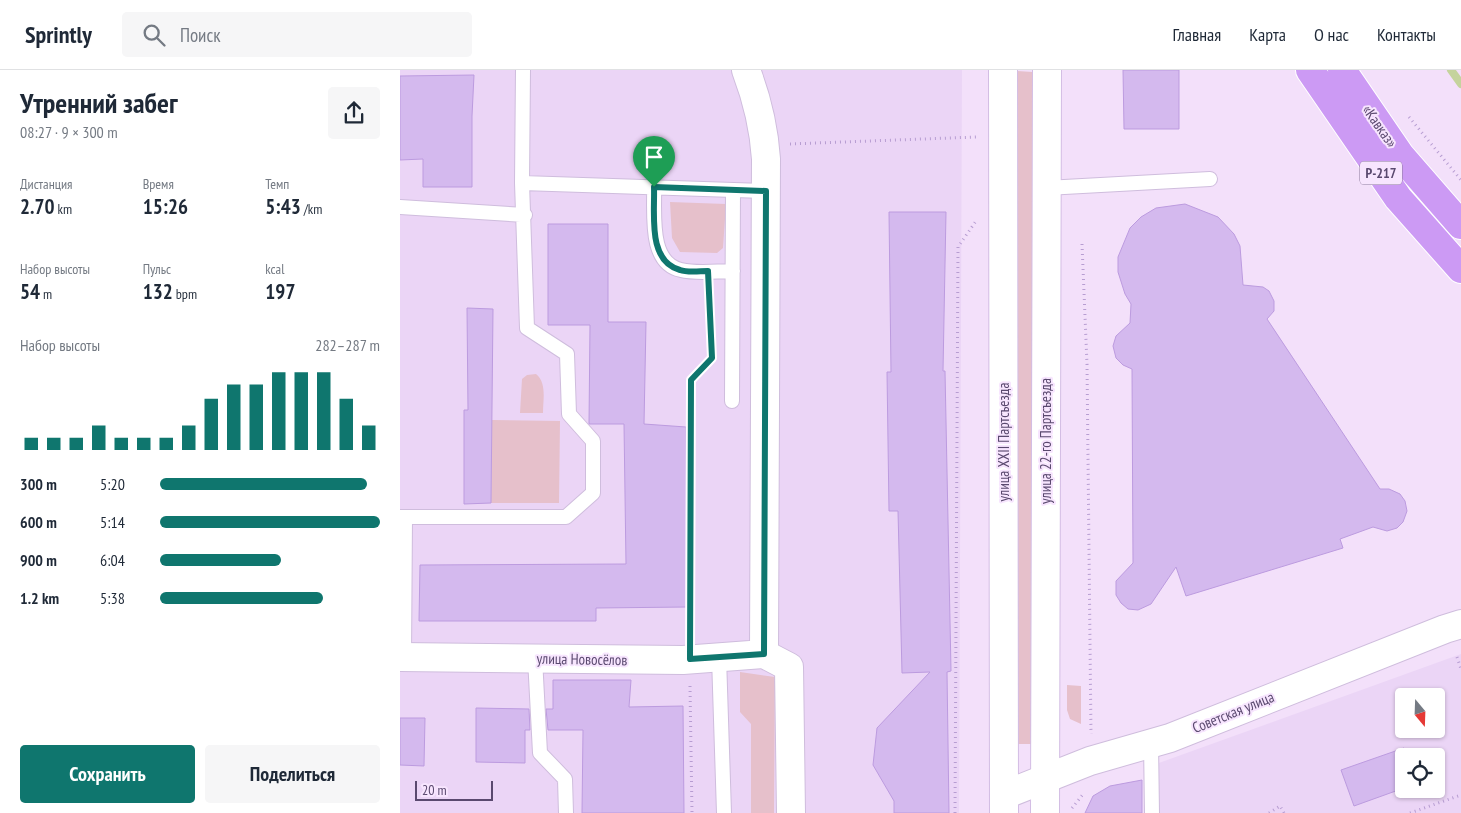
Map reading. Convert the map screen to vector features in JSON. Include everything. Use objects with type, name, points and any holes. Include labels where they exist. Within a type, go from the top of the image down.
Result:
[{"type":"highway","name":"Р-217","points":[[1310,70],[1398,198],[1461,269]]},
{"type":"highway","name":"«Кавказ»","points":[[1342,70],[1400,155],[1461,225]]},
{"type":"street","points":[[746,70],[755,94],[765,145],[764,654],[789,667],[791,813]]},
{"type":"street","name":"улица XXII Партсъезда","points":[[1002,70],[1004,804]]},
{"type":"street","name":"улица 22-го Партсъезда","points":[[1045,813],[1047,70]]},
{"type":"street","name":"Советская улица","points":[[1004,804],[1044,779],[1090,761],[1152,743],[1445,628],[1461,624]]},
{"type":"street","name":"улица Новосёлов","points":[[402,657],[690,659],[764,654]]},
{"type":"lane","points":[[402,657],[402,517],[566,517],[593,493],[593,441],[569,414],[567,354],[527,328],[525,215],[522,183],[523,70]]},
{"type":"lane","points":[[1046,188],[1210,179]]},
{"type":"lane","points":[[522,183],[766,191]]},
{"type":"lane","points":[[654,187],[656,243],[663,258],[680,270],[733,271]]},
{"type":"lane","points":[[732,401],[733,190]]},
{"type":"lane","points":[[400,207],[525,215]]},
{"type":"lane","points":[[719,657],[724,813]]},
{"type":"lane","points":[[535,658],[540,753],[564,779],[566,813]]},
{"type":"lane","points":[[1152,743],[1152,813]]},
{"type":"path","points":[[1407,114],[1461,180]]},
{"type":"path","points":[[765,145],[977,137],[977,146]]},
{"type":"path","points":[[955,813],[958,247],[976,220],[976,211]]},
{"type":"path","points":[[1071,813],[1071,809],[1090,786],[1087,364],[1082,244]]},
{"type":"path","points":[[708,271],[710,319]]},
{"type":"path","points":[[692,813],[690,659],[691,380],[712,358],[711,348]]},
{"type":"path","points":[[1456,656],[1461,669]]},
{"type":"path","points":[[1410,813],[1461,795]]},
{"type":"path","points":[[1269,813],[1280,806],[1284,813]]},
{"type":"shaded area","points":[[400,70],[962,70],[959,813],[400,813]]},
{"type":"shaded area","points":[[1017,71],[1033,72],[1038,744],[1016,744]]},
{"type":"shaded area","points":[[670,202],[726,204],[723,248],[717,253],[680,252],[672,238]]},
{"type":"shaded area","points":[[536,374],[543,387],[543,413],[520,413],[522,379],[527,375]]},
{"type":"shaded area","points":[[492,420],[560,421],[559,503],[491,503]]},
{"type":"shaded area","points":[[1461,654],[1461,813],[1146,813],[1145,768]]},
{"type":"shaded area","points":[[740,672],[775,677],[774,813],[751,813],[751,724],[740,712]]},
{"type":"shaded area","points":[[1067,685],[1081,686],[1081,724],[1070,719],[1067,710]]},
{"type":"building","points":[[1123,70],[1179,70],[1179,129],[1124,129]]},
{"type":"building","points":[[474,75],[472,187],[423,187],[423,159],[400,160],[400,76]]},
{"type":"building","points":[[1185,204],[1218,217],[1234,234],[1240,246],[1243,285],[1263,287],[1269,291],[1274,301],[1274,311],[1267,319],[1380,489],[1389,489],[1400,494],[1405,501],[1407,511],[1403,522],[1397,528],[1387,531],[1373,527],[1340,539],[1343,548],[1186,596],[1176,567],[1151,604],[1138,610],[1128,609],[1116,595],[1116,581],[1133,563],[1132,369],[1123,365],[1116,358],[1113,346],[1116,336],[1130,323],[1131,304],[1125,294],[1118,272],[1118,257],[1130,228],[1141,217],[1156,208]]},
{"type":"building","points":[[889,212],[946,212],[943,371],[945,371],[951,671],[947,672],[949,813],[894,813],[894,801],[873,765],[877,728],[930,672],[902,673],[898,511],[889,511],[887,372],[891,372]]},
{"type":"building","points":[[548,224],[608,224],[608,322],[646,322],[644,424],[686,427],[687,607],[596,608],[596,621],[419,621],[420,565],[626,564],[624,424],[589,424],[590,325],[548,325]]},
{"type":"building","points":[[467,308],[493,309],[491,503],[464,504],[464,410],[468,410]]},
{"type":"building","points":[[553,680],[631,680],[629,707],[683,706],[684,813],[582,813],[583,730],[548,730],[546,709],[553,709]]},
{"type":"building","points":[[476,708],[529,709],[530,730],[525,730],[525,763],[476,762]]},
{"type":"building","points":[[400,718],[425,718],[424,766],[400,765]]},
{"type":"building","points":[[1395,751],[1395,791],[1354,806],[1341,770]]},
{"type":"building","points":[[1142,780],[1142,813],[1085,813],[1093,796],[1110,786]]},
{"type":"waterway","points":[[1451,70],[1461,84]]},
{"type":"route","points":[[654,187],[766,191],[764,654],[690,659],[691,380],[712,358],[708,271],[680,270],[663,258],[656,243],[654,187]]}]
